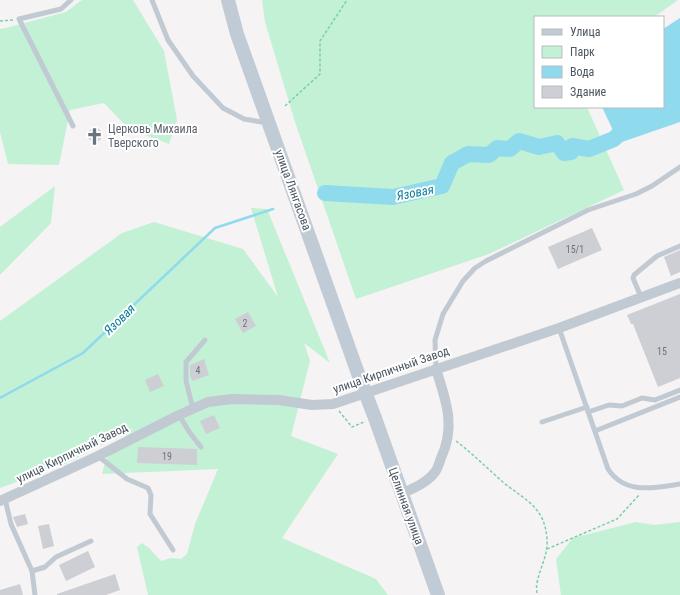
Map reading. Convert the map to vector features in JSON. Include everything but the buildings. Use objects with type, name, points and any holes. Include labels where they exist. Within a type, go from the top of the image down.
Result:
[{"type":"main road","name":"улица Лянгасова","points":[[228,0],[237,34],[269,123],[365,377],[370,420]]},
{"type":"main road","name":"Целинная улица","points":[[370,420],[401,494],[438,595]]},
{"type":"street","name":"улица Кирпичный Завод","points":[[2,500],[98,456],[208,402],[232,398],[279,400],[312,405],[332,404],[559,328],[680,282]]},
{"type":"street","points":[[401,494],[418,486],[435,473],[444,453],[449,431],[448,409],[436,368]]},
{"type":"lane","points":[[71,0],[61,9],[19,19],[73,126]]},
{"type":"lane","points":[[152,0],[168,40],[193,76],[223,108],[244,119],[269,123]]},
{"type":"lane","points":[[436,368],[435,340],[444,314],[463,281],[475,268],[486,261],[588,210],[636,194],[652,186],[680,168]]},
{"type":"lane","points":[[640,297],[633,278],[634,275],[657,256],[680,246]]},
{"type":"lane","points":[[559,328],[608,469],[614,478],[627,485],[646,489],[680,484]]},
{"type":"lane","points":[[193,409],[186,381],[186,362],[205,340]]},
{"type":"lane","points":[[542,422],[609,405],[622,406],[642,398],[655,400],[680,390]]},
{"type":"lane","points":[[595,431],[680,397]]},
{"type":"lane","points":[[179,415],[201,447]]},
{"type":"lane","points":[[98,456],[127,479],[148,488],[151,495],[150,514],[173,550]]},
{"type":"lane","points":[[2,500],[32,571],[35,595]]},
{"type":"lane","points":[[32,571],[45,567],[56,557],[92,541]]},
{"type":"path","points":[[285,106],[320,74],[320,41],[347,0]]},
{"type":"path","points":[[0,21],[19,19]]},
{"type":"path","points":[[365,377],[381,370],[399,381]]},
{"type":"path","points":[[332,404],[352,427],[370,420]]},
{"type":"path","points":[[449,431],[455,440],[505,483],[530,501],[542,517],[547,538],[547,549],[536,584],[537,595]]},
{"type":"path","points":[[547,549],[617,519],[646,489]]},
{"type":"green space","points":[[82,0],[133,0],[164,51],[177,120],[169,144],[129,129],[104,103],[70,110],[59,165],[8,164],[0,132],[0,29],[66,12]]},
{"type":"green space","points":[[262,0],[678,0],[655,16],[534,16],[534,108],[587,108],[624,190],[489,254],[356,299],[295,122],[265,22]]},
{"type":"green space","points":[[55,186],[51,223],[0,275],[0,227]]},
{"type":"green space","points":[[251,208],[267,209],[330,363],[304,343],[310,361],[291,436],[338,454],[282,538],[376,579],[388,595],[148,595],[137,547],[142,543],[161,561],[171,558],[181,559],[187,554],[195,524],[218,469],[102,474],[106,459],[133,428],[65,464],[0,488],[0,321],[122,233],[154,222],[243,249],[278,297]]},
{"type":"green space","points":[[636,522],[654,525],[680,522],[680,595],[561,595],[556,559],[573,538]]},
{"type":"water","points":[[680,18],[680,122],[619,143],[602,108],[664,108],[664,28]]},
{"type":"waterway","name":"Язовая","points":[[325,193],[393,197],[442,186],[452,163],[468,154],[489,155],[497,148],[510,149],[519,141],[539,147],[557,143],[564,153],[571,152],[572,146],[589,149],[614,139],[644,108]]},
{"type":"waterway","name":"Язовая","points":[[0,398],[83,353],[215,228],[273,209]]},
{"type":"place","name":"Церковь Михаила Тверского","points":[[95,136]]}]
